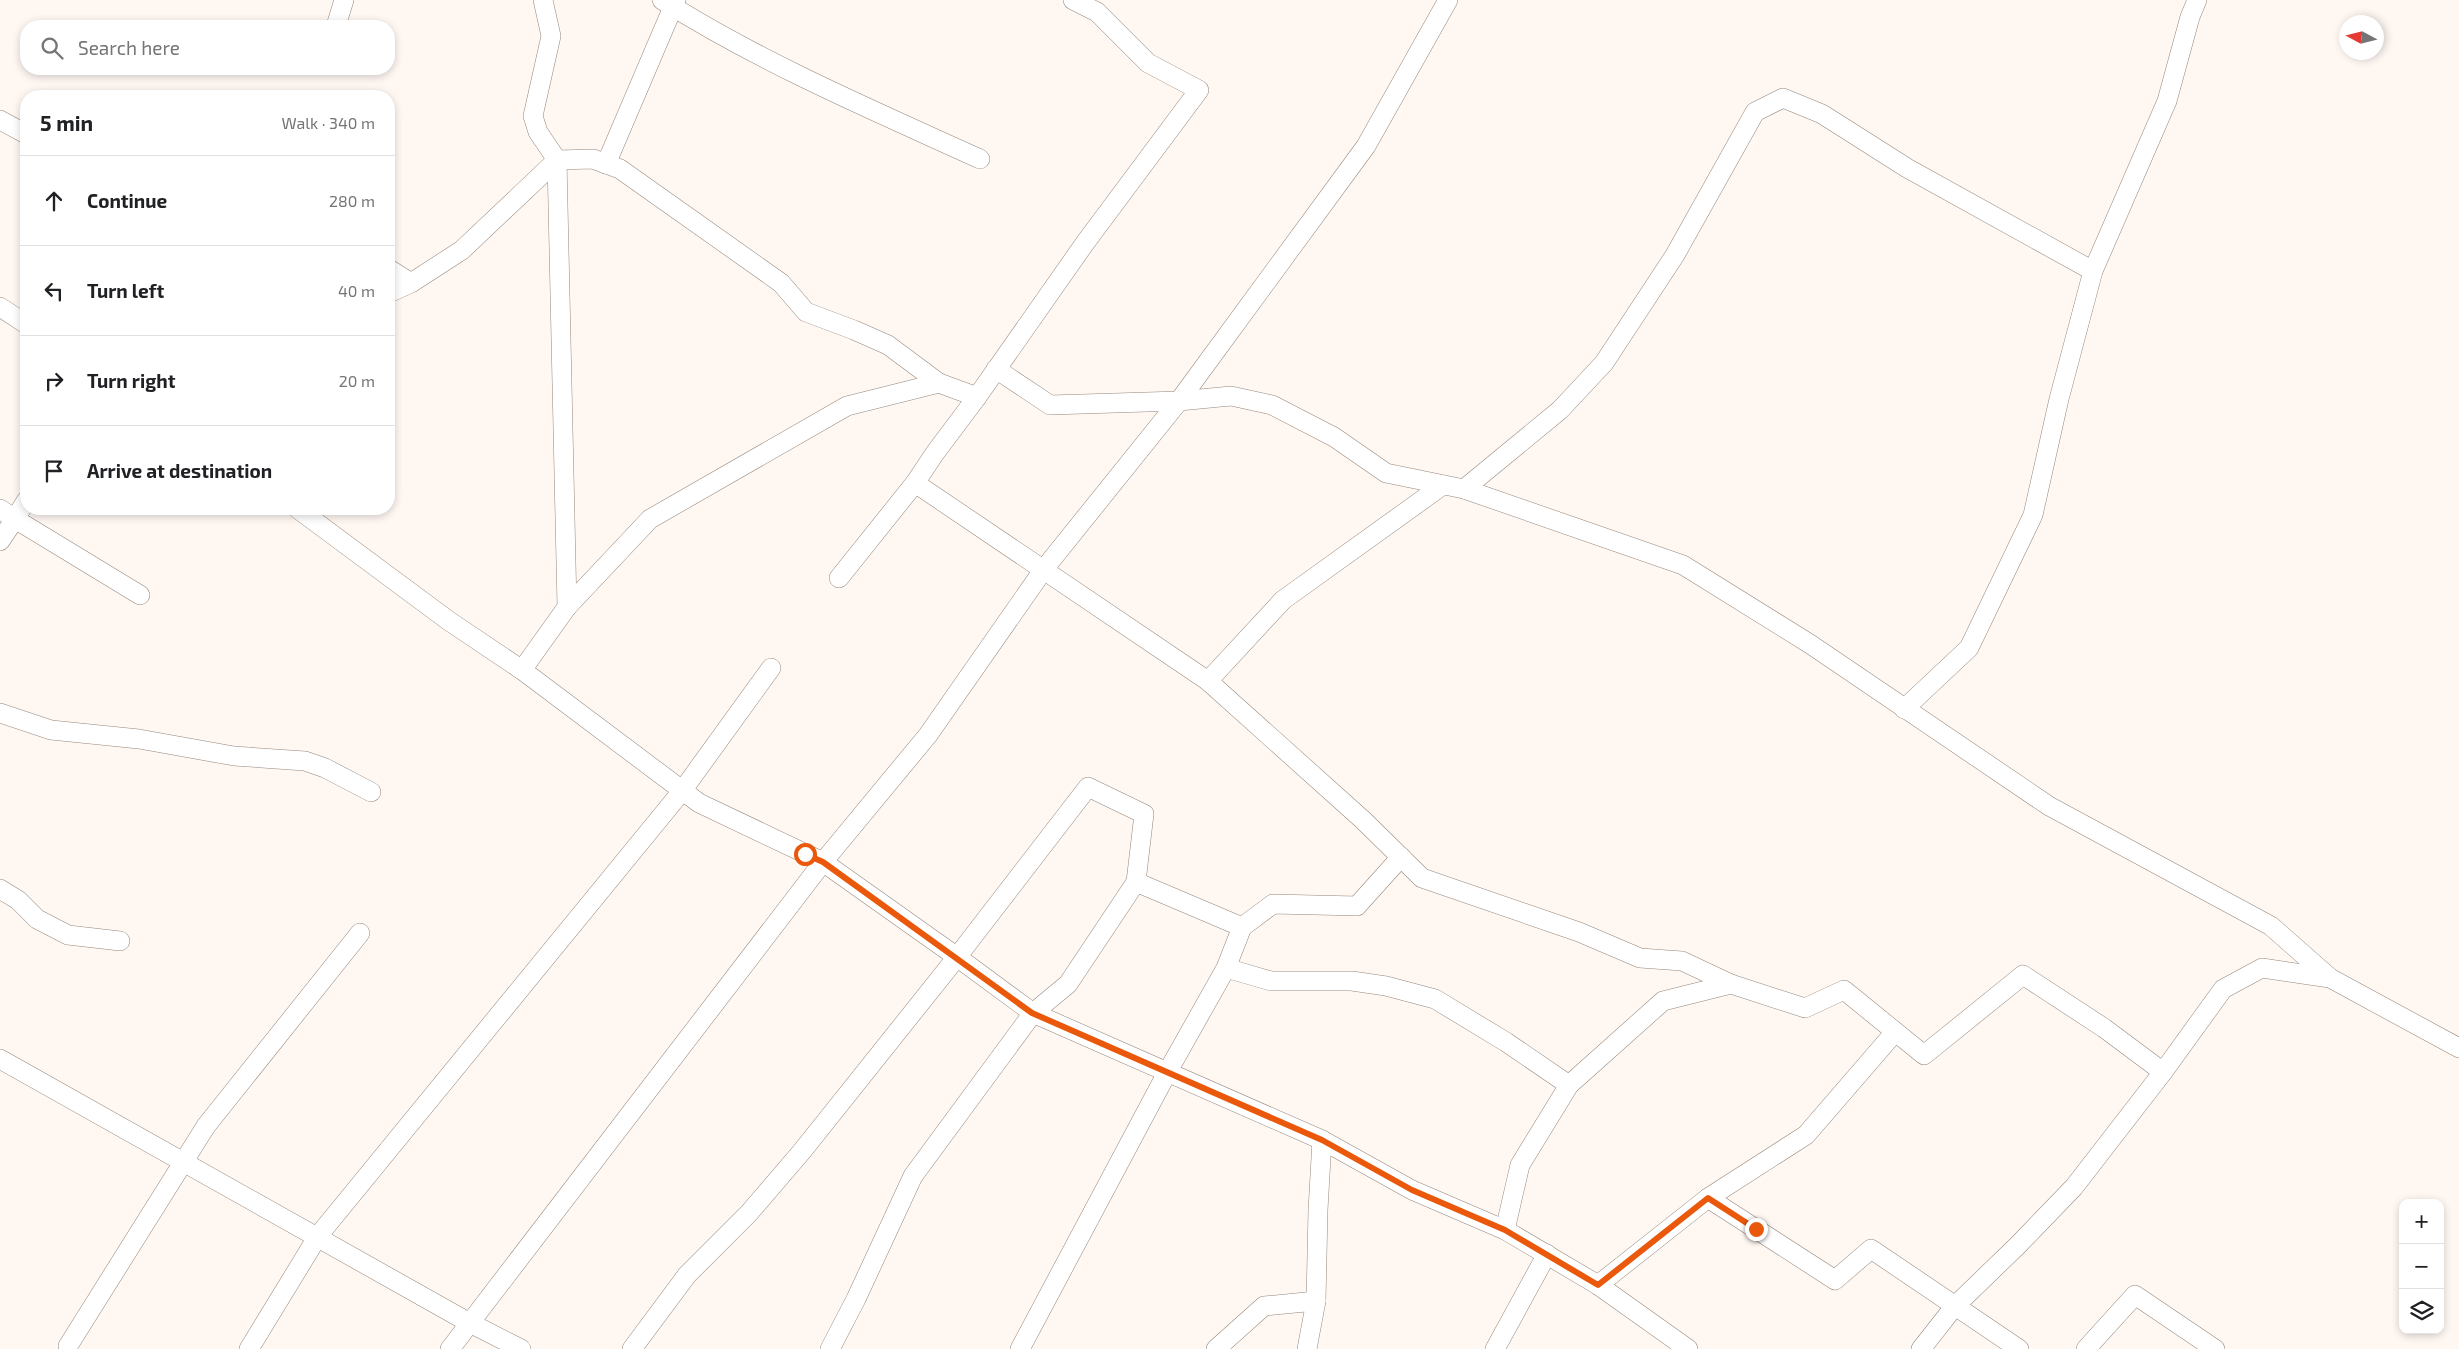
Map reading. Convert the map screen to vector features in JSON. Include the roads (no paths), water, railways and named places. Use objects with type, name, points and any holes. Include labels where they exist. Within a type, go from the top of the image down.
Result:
[{"type":"street","points":[[338,20],[344,0]]},
{"type":"street","points":[[839,578],[915,483],[1085,243],[1199,90],[1148,62],[1096,12],[1074,0]]},
{"type":"street","points":[[450,1349],[468,1322],[823,862],[928,735],[1044,569],[1179,402],[1366,146],[1448,0]]},
{"type":"street","points":[[1904,709],[1969,648],[2033,515],[2059,400],[2093,271],[2168,101],[2190,17],[2197,0]]},
{"type":"street","points":[[541,1],[551,36],[533,116],[538,132],[557,160],[567,607]]},
{"type":"street","points":[[606,164],[670,2],[700,24],[835,92],[980,159]]},
{"type":"street","points":[[1464,489],[1560,410],[1604,363],[1675,254],[1754,112],[1783,98],[1822,114],[1907,168],[2093,271]]},
{"type":"street","points":[[0,120],[20,131]]},
{"type":"street","points":[[395,290],[411,283],[462,250],[557,160],[593,159],[620,169],[747,257],[781,282],[806,312],[854,330],[888,346],[939,383],[977,397]]},
{"type":"street","points":[[395,273],[411,283]]},
{"type":"street","points":[[0,307],[20,320]]},
{"type":"street","points":[[996,369],[1050,405],[1179,402],[1231,396],[1272,404],[1334,437],[1386,473],[1464,489],[1683,565],[1810,644],[2049,806],[2271,926],[2330,978],[2459,1048]]},
{"type":"street","points":[[522,670],[567,607],[650,519],[847,406],[939,383]]},
{"type":"street","points":[[915,483],[1208,681],[1364,820],[1422,878],[1579,932],[1640,958],[1682,961],[1731,984],[1805,1008],[1844,990],[1924,1055],[2023,975],[2104,1028],[2163,1072]]},
{"type":"street","points":[[1208,681],[1283,600],[1443,485]]},
{"type":"street","points":[[0,541],[7,514],[20,506]]},
{"type":"street","points":[[7,514],[140,595]]},
{"type":"street","points":[[306,515],[449,621],[522,670],[699,803],[823,862],[1032,1013],[1322,1140],[1412,1190],[1505,1230],[1598,1285],[1676,1346]]},
{"type":"street","points":[[249,1349],[318,1236],[682,791],[772,668]]},
{"type":"street","points":[[0,713],[51,730],[138,739],[234,756],[305,761],[325,768],[372,792]]},
{"type":"street","points":[[632,1349],[687,1275],[749,1213],[803,1150],[957,957],[1088,787],[1144,814],[1136,882],[1068,984],[1032,1013],[913,1176],[856,1299],[830,1349]]},
{"type":"street","points":[[1020,1349],[1168,1071],[1226,968],[1242,927],[1273,904],[1357,906],[1400,857]]},
{"type":"street","points":[[1136,882],[1242,927]]},
{"type":"street","points":[[0,889],[18,900],[37,919],[68,935],[120,941]]},
{"type":"street","points":[[68,1346],[206,1126],[360,932]]},
{"type":"street","points":[[1226,968],[1271,981],[1352,981],[1386,986],[1436,999],[1506,1042],[1569,1085]]},
{"type":"street","points":[[1921,1349],[1954,1306],[2018,1245],[2074,1187],[2224,989],[2262,968],[2330,978]]},
{"type":"street","points":[[1505,1230],[1520,1166],[1569,1085],[1662,1001],[1731,984]]},
{"type":"street","points":[[1598,1285],[1708,1198],[1806,1135],[1895,1032]]},
{"type":"street","points":[[1,1066],[184,1161],[468,1322],[521,1349]]},
{"type":"street","points":[[1307,1349],[1316,1301],[1322,1140]]},
{"type":"street","points":[[1708,1198],[1835,1280],[1871,1249],[2019,1349]]},
{"type":"street","points":[[1495,1349],[1547,1254]]},
{"type":"street","points":[[2086,1349],[2135,1295],[2215,1349]]},
{"type":"street","points":[[1216,1349],[1264,1306],[1316,1301]]}]
